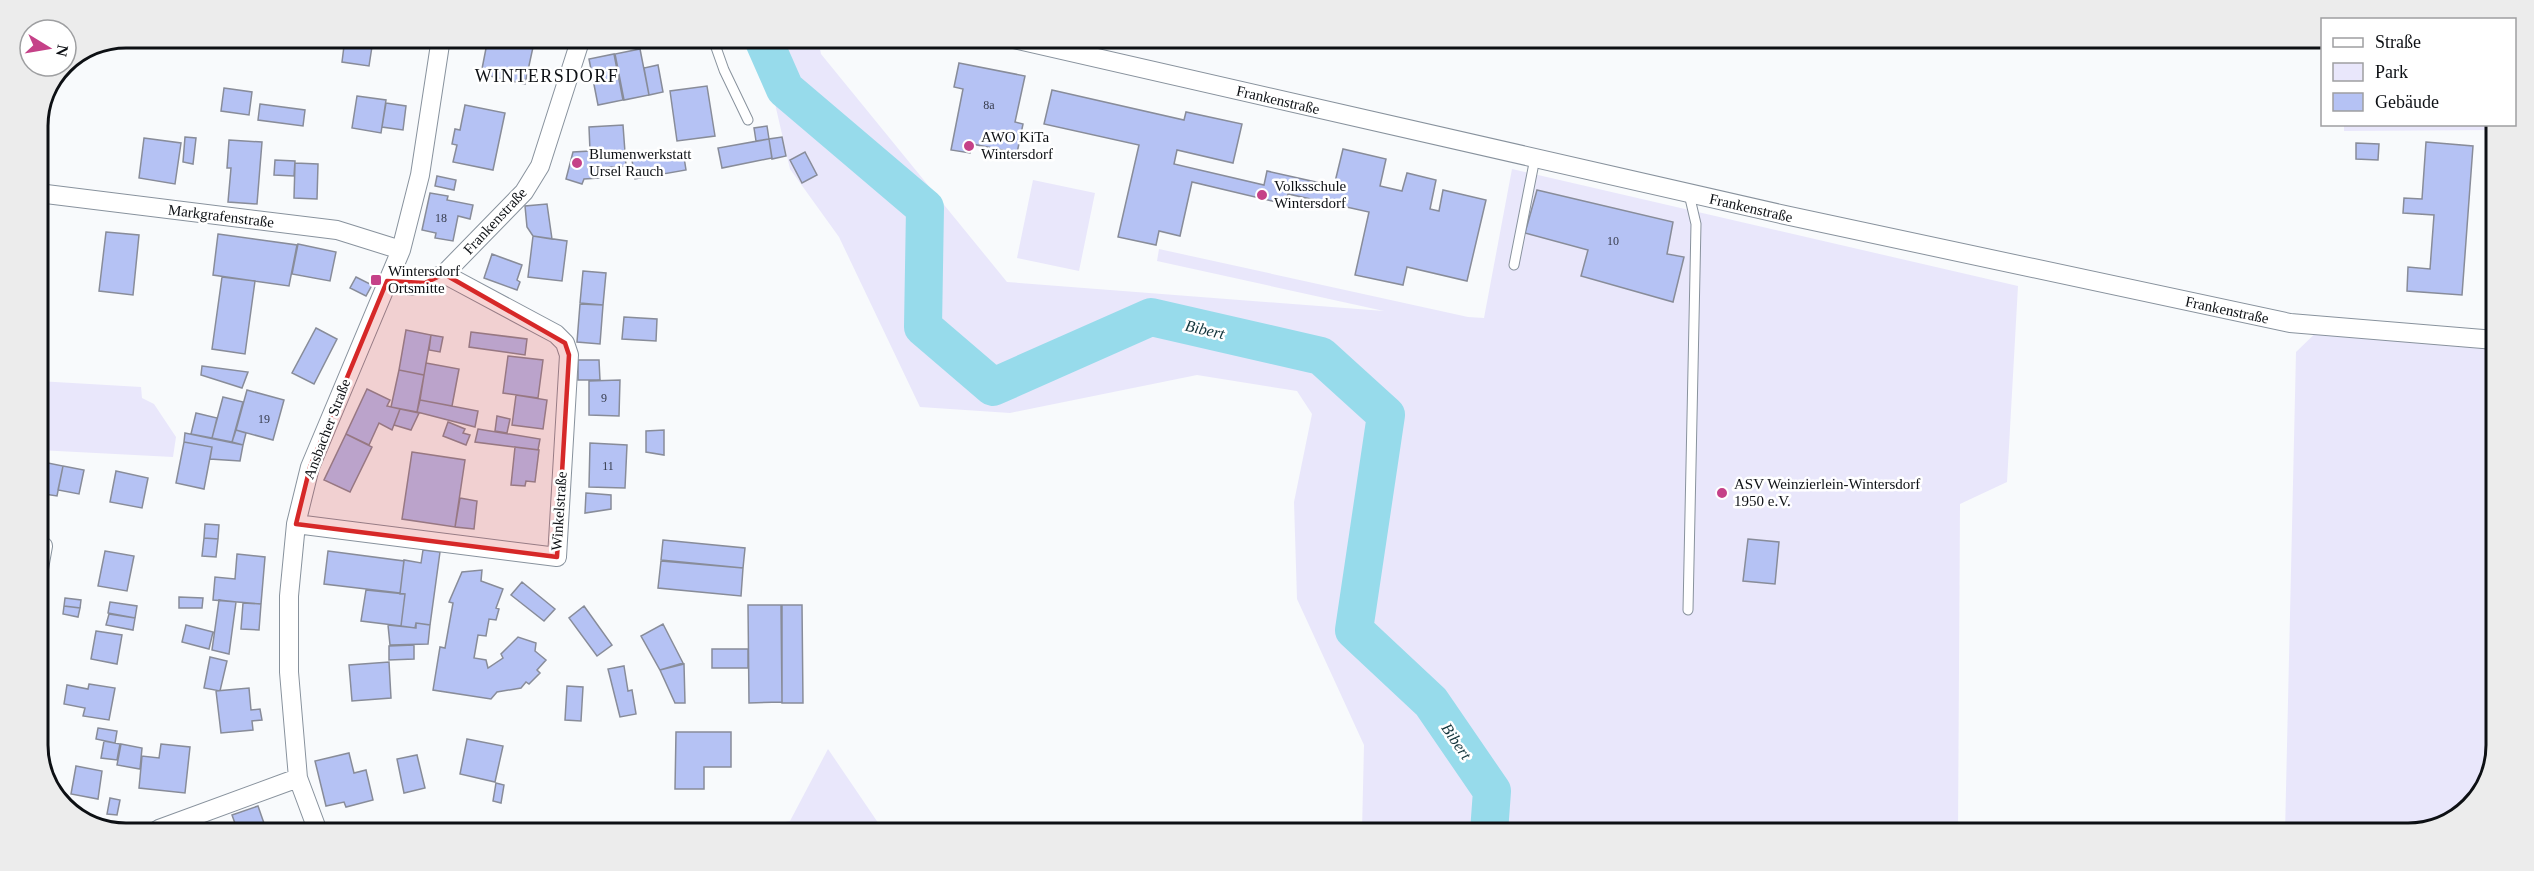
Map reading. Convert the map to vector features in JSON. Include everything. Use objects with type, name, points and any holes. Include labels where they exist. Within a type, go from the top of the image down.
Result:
[{"type":"street","name":"Ansbacher Straße","points":[[315,823],[298,778],[288,672],[289,596],[296,524],[310,467],[401,250],[420,175],[439,48]]},
{"type":"street","name":"Frankenstraße","points":[[387,281],[412,286],[444,274],[524,192],[540,166],[578,48]]},
{"type":"street","name":"Frankenstraße","points":[[1053,48],[1689,194],[2290,323],[2486,338]]},
{"type":"street","name":"Markgrafenstraße","points":[[48,194],[337,230],[401,250]]},
{"type":"street","name":"Winkelstraße","points":[[296,524],[557,557],[569,355],[565,343],[556,334],[444,274]]},
{"type":"street","points":[[175,823],[298,778]]},
{"type":"lane","points":[[716,48],[748,120]]},
{"type":"lane","points":[[1514,266],[1535,158]]},
{"type":"lane","points":[[1688,610],[1696,224],[1689,194]]},
{"type":"highlighted area","points":[[444,274],[565,343],[569,355],[557,557],[296,524],[310,467],[387,281],[425,283]]},
{"type":"green space","name":"ASV Weinzierlein-Wintersdorf 1950 e.V.","points":[[755,48],[820,48],[821,54],[1007,282],[1384,311],[1157,261],[1159,249],[1468,317],[1484,318],[1512,169],[2018,286],[2007,482],[1960,504],[1958,823],[1362,823],[1364,745],[1297,599],[1294,502],[1312,414],[1297,391],[1197,375],[1010,413],[920,407],[839,237],[790,169],[773,95]]},
{"type":"green space","points":[[2344,126],[2486,126],[2486,130],[2344,131]]},
{"type":"green space","points":[[1033,180],[1095,193],[1079,271],[1017,258]]},
{"type":"green space","points":[[2328,321],[2486,334],[2485,756],[2478,780],[2470,793],[2452,810],[2424,822],[2285,823],[2296,352]]},
{"type":"green space","points":[[48,382],[141,387],[142,398],[154,404],[176,437],[173,457],[48,451]]},
{"type":"green space","points":[[828,749],[878,823],[781,823],[790,821]]},
{"type":"building","points":[[344,48],[372,48],[369,66],[342,62]]},
{"type":"building","points":[[486,48],[533,48],[525,84],[481,74]]},
{"type":"building","points":[[640,49],[649,95],[624,100],[615,54]]},
{"type":"building","points":[[614,54],[623,100],[598,105],[589,59]]},
{"type":"building","points":[[959,63],[1025,76],[1015,122],[1023,124],[1017,153],[972,144],[970,153],[951,150],[963,89],[954,87]]},
{"type":"building","points":[[658,65],[663,92],[649,95],[644,68]]},
{"type":"building","points":[[707,86],[715,136],[677,141],[670,91]]},
{"type":"building","points":[[224,88],[252,92],[249,115],[221,111]]},
{"type":"building","points":[[1052,90],[1184,120],[1186,112],[1242,124],[1233,163],[1177,150],[1174,164],[1264,185],[1267,171],[1334,186],[1343,149],[1386,159],[1380,186],[1402,191],[1407,173],[1436,180],[1430,209],[1439,211],[1443,190],[1486,200],[1467,281],[1407,267],[1403,285],[1355,275],[1369,212],[1288,194],[1285,204],[1192,182],[1180,236],[1159,231],[1156,245],[1118,237],[1139,145],[1044,124]]},
{"type":"building","points":[[357,96],[386,100],[381,133],[352,128]]},
{"type":"building","points":[[386,103],[406,106],[403,130],[382,127]]},
{"type":"building","points":[[260,104],[305,110],[303,126],[258,120]]},
{"type":"building","points":[[465,105],[505,113],[493,170],[453,162],[457,145],[452,144],[455,129],[460,130]]},
{"type":"building","points":[[623,125],[626,166],[599,168],[599,178],[584,179],[582,184],[566,179],[573,152],[590,151],[589,127]]},
{"type":"building","points":[[767,126],[769,139],[756,141],[754,128]]},
{"type":"building","points":[[185,137],[196,138],[193,164],[183,162]]},
{"type":"building","points":[[782,137],[786,156],[772,159],[769,139]]},
{"type":"building","points":[[144,138],[181,143],[175,184],[139,178]]},
{"type":"building","points":[[769,139],[772,158],[722,168],[718,148]]},
{"type":"building","points":[[229,140],[262,142],[257,204],[228,202],[231,168],[227,168]]},
{"type":"building","points":[[2426,142],[2473,146],[2462,295],[2407,291],[2408,267],[2430,269],[2434,215],[2403,213],[2404,198],[2422,199]]},
{"type":"building","points":[[2356,143],[2379,144],[2378,160],[2356,159]]},
{"type":"building","points":[[683,151],[686,170],[635,179],[632,160]]},
{"type":"building","points":[[805,152],[817,175],[802,183],[790,160]]},
{"type":"building","points":[[275,160],[295,161],[294,176],[274,175]]},
{"type":"building","points":[[295,163],[318,164],[317,199],[294,198]]},
{"type":"building","points":[[437,176],[456,180],[454,190],[435,186]]},
{"type":"building","points":[[1537,190],[1673,222],[1667,254],[1684,257],[1673,302],[1581,276],[1588,250],[1525,233]]},
{"type":"building","points":[[430,193],[448,196],[447,200],[473,205],[470,219],[458,216],[453,241],[435,238],[436,233],[422,230]]},
{"type":"building","points":[[547,204],[552,239],[533,236],[527,227],[525,206]]},
{"type":"building","points":[[106,232],[139,235],[133,295],[99,291]]},
{"type":"building","points":[[218,234],[297,245],[289,286],[213,275]]},
{"type":"building","points":[[533,236],[567,241],[562,281],[528,277]]},
{"type":"building","points":[[298,244],[336,252],[330,281],[292,274]]},
{"type":"building","points":[[492,254],[522,265],[517,280],[520,282],[517,290],[484,278]]},
{"type":"building","points":[[583,271],[606,273],[603,305],[580,303]]},
{"type":"building","points":[[222,277],[255,281],[245,354],[212,349]]},
{"type":"building","points":[[356,277],[372,285],[366,296],[350,288]]},
{"type":"building","points":[[580,304],[603,305],[600,344],[577,342]]},
{"type":"building","points":[[624,317],[657,319],[656,341],[622,339]]},
{"type":"building","points":[[316,328],[337,339],[314,384],[292,373]]},
{"type":"building","points":[[406,330],[431,335],[424,375],[399,370]]},
{"type":"building","points":[[471,332],[527,339],[525,355],[469,347]]},
{"type":"building","points":[[431,335],[443,337],[440,352],[429,350]]},
{"type":"building","points":[[508,356],[543,360],[538,398],[503,393]]},
{"type":"building","points":[[578,360],[599,360],[600,380],[578,380]]},
{"type":"building","points":[[426,363],[459,369],[452,406],[420,400]]},
{"type":"building","points":[[202,366],[248,372],[242,388],[201,375]]},
{"type":"building","points":[[399,370],[424,375],[417,412],[391,407]]},
{"type":"building","points":[[620,380],[619,416],[589,415],[589,381]]},
{"type":"building","points":[[367,389],[390,400],[387,406],[400,409],[392,430],[379,423],[369,445],[346,434]]},
{"type":"building","points":[[247,390],[284,400],[273,440],[236,430]]},
{"type":"building","points":[[516,395],[547,400],[543,429],[512,425]]},
{"type":"building","points":[[223,397],[243,402],[232,442],[212,438]]},
{"type":"building","points":[[420,400],[478,411],[475,427],[417,412]]},
{"type":"building","points":[[400,409],[419,413],[411,430],[394,425]]},
{"type":"building","points":[[196,413],[217,418],[212,438],[191,434]]},
{"type":"building","points":[[497,416],[510,419],[507,433],[495,431]]},
{"type":"building","points":[[448,422],[465,429],[463,433],[470,435],[466,445],[443,436]]},
{"type":"building","points":[[478,429],[540,439],[538,450],[475,442]]},
{"type":"building","points":[[236,430],[246,433],[243,445],[232,442]]},
{"type":"building","points":[[664,430],[664,455],[646,452],[646,431]]},
{"type":"building","points":[[185,433],[243,445],[240,461],[210,459],[212,447],[184,442]]},
{"type":"building","points":[[346,434],[372,447],[350,492],[324,480]]},
{"type":"building","points":[[184,442],[212,447],[204,489],[176,483]]},
{"type":"building","points":[[590,443],[627,445],[625,488],[589,487]]},
{"type":"building","points":[[515,447],[539,450],[535,482],[526,481],[525,486],[511,485]]},
{"type":"building","points":[[412,452],[465,460],[455,527],[402,519]]},
{"type":"building","points":[[48,463],[63,466],[57,496],[48,495]]},
{"type":"building","points":[[63,466],[84,470],[79,494],[58,490]]},
{"type":"building","points":[[116,471],[148,478],[142,508],[110,502]]},
{"type":"building","points":[[586,493],[611,495],[611,509],[585,513]]},
{"type":"building","points":[[460,498],[477,501],[474,529],[455,527]]},
{"type":"building","points":[[205,524],[219,525],[218,539],[204,538]]},
{"type":"building","points":[[204,538],[218,539],[216,557],[202,556]]},
{"type":"building","points":[[1748,539],[1779,542],[1775,584],[1743,581]]},
{"type":"building","points":[[663,540],[745,548],[743,568],[661,560]]},
{"type":"building","points":[[423,550],[440,552],[430,625],[416,623],[415,628],[401,626],[405,594],[400,594],[404,560],[421,563]]},
{"type":"building","points":[[105,551],[134,556],[127,591],[98,586]]},
{"type":"building","points":[[328,551],[404,561],[400,593],[324,584]]},
{"type":"building","points":[[237,554],[265,557],[261,604],[213,600],[215,577],[235,579]]},
{"type":"building","points":[[661,561],[743,568],[741,596],[658,588]]},
{"type":"building","points":[[482,570],[481,581],[503,589],[496,608],[499,609],[496,620],[489,619],[486,636],[478,635],[474,658],[486,660],[488,668],[503,658],[501,654],[518,637],[536,643],[535,651],[546,660],[537,670],[540,673],[529,684],[526,682],[521,688],[497,692],[491,699],[433,690],[440,647],[445,648],[453,603],[449,602],[462,572]]},
{"type":"building","points":[[522,582],[555,609],[544,621],[511,595]]},
{"type":"building","points":[[366,590],[405,594],[401,626],[361,621]]},
{"type":"building","points":[[179,597],[203,598],[202,608],[179,608]]},
{"type":"building","points":[[65,598],[81,600],[80,608],[64,606]]},
{"type":"building","points":[[219,600],[236,602],[229,654],[212,650]]},
{"type":"building","points":[[110,602],[137,606],[135,618],[108,613]]},
{"type":"building","points":[[243,603],[261,604],[259,630],[241,629]]},
{"type":"building","points":[[748,605],[781,605],[782,702],[749,703]]},
{"type":"building","points":[[782,605],[802,605],[803,703],[782,703]]},
{"type":"building","points":[[64,606],[80,608],[78,617],[63,614]]},
{"type":"building","points":[[584,606],[612,645],[597,656],[569,618]]},
{"type":"building","points":[[109,614],[135,618],[133,630],[106,625]]},
{"type":"building","points":[[416,623],[430,625],[428,644],[390,645],[388,625],[416,628]]},
{"type":"building","points":[[663,624],[683,663],[660,670],[641,636]]},
{"type":"building","points":[[186,625],[213,632],[209,649],[182,642]]},
{"type":"building","points":[[96,631],[122,635],[117,664],[91,659]]},
{"type":"building","points":[[414,645],[414,659],[389,660],[389,646]]},
{"type":"building","points":[[712,649],[748,649],[748,668],[712,668]]},
{"type":"building","points":[[210,657],[227,661],[220,691],[204,688]]},
{"type":"building","points":[[389,662],[391,698],[352,701],[349,665]]},
{"type":"building","points":[[684,664],[685,703],[675,703],[660,670]]},
{"type":"building","points":[[624,666],[628,691],[632,690],[636,714],[620,717],[608,669]]},
{"type":"building","points":[[89,684],[115,688],[109,720],[83,716],[85,708],[64,704],[67,685],[88,689]]},
{"type":"building","points":[[567,686],[583,687],[581,721],[565,720]]},
{"type":"building","points":[[249,688],[251,710],[260,709],[262,720],[252,721],[253,730],[221,733],[216,691]]},
{"type":"building","points":[[98,728],[117,731],[115,743],[96,739]]},
{"type":"building","points":[[676,732],[731,732],[731,767],[704,767],[704,789],[675,789]]},
{"type":"building","points":[[467,739],[503,746],[495,782],[460,774]]},
{"type":"building","points":[[104,741],[120,744],[117,760],[101,758]]},
{"type":"building","points":[[121,744],[142,748],[140,769],[117,765]]},
{"type":"building","points":[[161,744],[190,747],[185,793],[139,788],[142,756],[159,758]]},
{"type":"building","points":[[349,753],[354,773],[366,770],[373,800],[346,807],[344,802],[326,806],[315,761]]},
{"type":"building","points":[[417,755],[425,788],[404,793],[397,759]]},
{"type":"building","points":[[76,766],[102,771],[98,799],[71,794]]},
{"type":"building","points":[[496,783],[504,785],[501,803],[493,801]]},
{"type":"building","points":[[110,798],[120,800],[117,815],[107,814]]},
{"type":"building","points":[[258,806],[264,823],[235,823],[232,815]]},
{"type":"waterway","name":"Bibert","points":[[767,48],[785,89],[925,208],[923,327],[993,387],[1151,317],[1321,356],[1386,415],[1354,630],[1431,702],[1492,791],[1490,823]]},
{"type":"place","name":"AWO KiTa Wintersdorf","points":[[969,146]]},
{"type":"place","name":"Blumenwerkstatt Ursel Rauch","points":[[577,163]]},
{"type":"place","name":"Volksschule Wintersdorf","points":[[1262,195]]},
{"type":"place","name":"Wintersdorf Ortsmitte","points":[[376,280]]},
{"type":"place","name":"ASV Weinzierlein-Wintersdorf 1950 e.V.","points":[[1722,493]]},
{"type":"district","name":"WINTERSDORF","points":[[547,76]]}]
